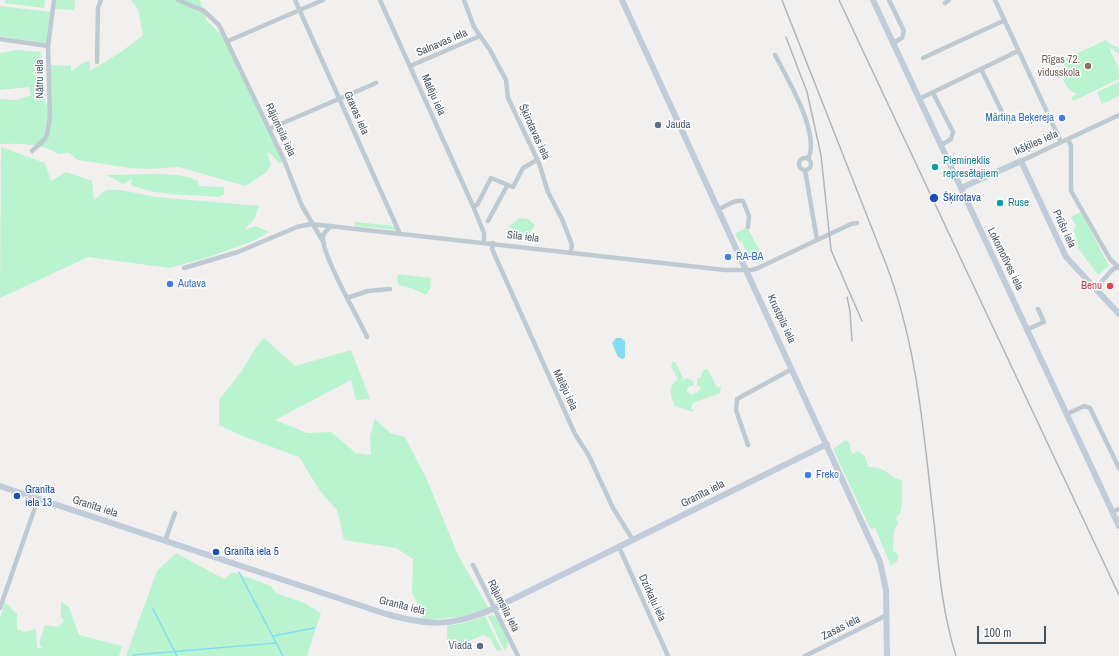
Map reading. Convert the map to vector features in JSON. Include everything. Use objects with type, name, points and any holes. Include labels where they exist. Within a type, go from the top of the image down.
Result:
[{"type":"street","name":"Nātru iela","points":[[32,151],[44,140],[47,135],[50,116],[48,46],[54,0]]},
{"type":"street","points":[[97,62],[98,8],[101,0]]},
{"type":"street","name":"Rājumsila iela","points":[[178,0],[213,17],[228,41],[270,129],[311,224],[324,243],[347,298],[367,337]]},
{"type":"street","name":"Gravas iela","points":[[295,0],[400,234]]},
{"type":"street","points":[[228,41],[323,0]]},
{"type":"street","name":"Malēju iela","points":[[380,0],[473,206],[484,233],[484,242]]},
{"type":"street","name":"Šķirotavas iela","points":[[464,0],[469,16],[506,80],[508,98],[537,160],[548,192],[562,219],[572,244],[571,252]]},
{"type":"street","name":"Krustpils iela","points":[[622,0],[880,562],[886,590],[885,616],[887,656]]},
{"type":"street","name":"Lokomotīves iela","points":[[873,0],[1119,526]]},
{"type":"street","points":[[888,0],[904,30],[902,38],[893,44]]},
{"type":"street","points":[[995,0],[1003,21],[1061,142]]},
{"type":"street","points":[[925,58],[1003,21]]},
{"type":"street","name":"Salnavas iela","points":[[410,66],[480,36]]},
{"type":"street","points":[[0,39],[48,46]]},
{"type":"street","points":[[920,99],[1018,51]]},
{"type":"street","points":[[775,55],[803,111],[811,140],[812,151],[808,158]]},
{"type":"street","points":[[981,69],[1002,112]]},
{"type":"street","points":[[270,129],[376,82]]},
{"type":"street","points":[[933,93],[953,132],[951,138],[941,145]]},
{"type":"street","name":"Ikšķiles iela","points":[[961,188],[1119,115]]},
{"type":"street","points":[[1068,139],[1071,146],[1071,191],[1110,259],[1118,267],[1112,270],[1095,289]]},
{"type":"street","points":[[808,158],[802,158],[799,162],[800,167],[805,170],[817,240]]},
{"type":"street","points":[[805,170],[809,168],[811,164],[808,158]]},
{"type":"street","points":[[473,206],[477,205],[491,178],[507,186],[513,187],[523,168],[537,160]]},
{"type":"street","name":"Prūšu iela","points":[[1021,161],[1066,257],[1095,289],[1118,311]]},
{"type":"street","points":[[488,221],[507,186]]},
{"type":"street","points":[[719,209],[732,202],[739,200],[743,201],[749,216],[748,227]]},
{"type":"street","name":"Sila iela","points":[[184,268],[238,252],[297,227],[311,224],[484,242],[725,270],[746,270],[758,268],[851,224],[857,223]]},
{"type":"street","points":[[324,243],[323,236],[330,226]]},
{"type":"street","name":"Malēju iela","points":[[492,243],[492,249],[510,292],[572,427],[613,508],[633,540]]},
{"type":"street","points":[[347,298],[368,291],[390,289]]},
{"type":"street","points":[[1028,329],[1044,322],[1038,309]]},
{"type":"street","points":[[748,445],[736,410],[737,399],[792,369]]},
{"type":"street","points":[[1067,414],[1084,406],[1090,408],[1119,468]]},
{"type":"street","name":"Granīta iela","points":[[0,486],[412,621],[432,624],[460,621],[495,608],[827,444]]},
{"type":"street","points":[[0,608],[38,499]]},
{"type":"street","points":[[1112,512],[1119,509]]},
{"type":"street","points":[[165,541],[175,513]]},
{"type":"street","name":"Dzirkaļu iela","points":[[618,547],[668,656]]},
{"type":"street","name":"Rājumsila iela","points":[[473,565],[518,656]]},
{"type":"street","name":"Zasas iela","points":[[805,656],[885,616]]},
{"type":"green space","points":[[5,0],[45,0],[44,8],[4,3]]},
{"type":"green space","points":[[55,0],[75,0],[74,10],[54,9]]},
{"type":"green space","points":[[131,0],[200,0],[207,21],[228,41],[284,160],[280,164],[271,154],[267,152],[271,164],[267,172],[245,186],[179,167],[149,169],[130,168],[78,160],[69,153],[58,154],[39,146],[0,144],[0,99],[16,100],[31,95],[29,87],[0,90],[0,53],[16,50],[41,52],[40,83],[46,91],[45,106],[51,100],[50,65],[71,66],[71,71],[85,62],[90,61],[90,71],[121,52],[143,35],[138,9]]},
{"type":"green space","points":[[0,6],[50,12],[46,44],[0,36]]},
{"type":"green space","points":[[1106,40],[1119,48],[1119,55],[1114,50],[1109,48],[1119,69],[1119,79],[1073,101],[1071,97],[1077,94],[1069,89],[1064,82],[1063,68],[1065,63],[1060,65],[1058,62]]},
{"type":"green space","points":[[1119,82],[1119,96],[1102,104],[1097,92]]},
{"type":"green space","points":[[1,147],[45,163],[51,181],[66,172],[92,181],[94,200],[106,190],[121,190],[156,197],[259,206],[254,219],[244,230],[256,226],[269,232],[253,241],[212,256],[170,268],[88,257],[0,298]]},
{"type":"green space","points":[[158,174],[188,177],[198,181],[199,186],[224,187],[224,194],[219,197],[152,192],[131,185],[132,179],[123,184],[106,175]]},
{"type":"green space","points":[[1081,212],[1109,266],[1098,275],[1078,248],[1074,230],[1076,226],[1071,217]]},
{"type":"green space","points":[[519,218],[528,219],[535,225],[527,237],[509,227]]},
{"type":"green space","points":[[355,222],[395,226],[396,230],[355,226]]},
{"type":"green space","points":[[747,227],[765,260],[756,263],[747,255],[742,241],[740,242],[735,234]]},
{"type":"green space","points":[[398,274],[431,278],[430,289],[426,295],[411,288],[398,285]]},
{"type":"green space","points":[[264,338],[295,366],[351,350],[370,399],[356,400],[351,380],[275,420],[307,433],[331,432],[356,453],[371,455],[370,436],[375,419],[390,433],[405,437],[427,480],[458,555],[489,609],[460,617],[424,620],[412,592],[413,559],[396,548],[344,540],[337,510],[320,491],[299,457],[245,437],[219,425],[219,400],[241,372],[257,346]]},
{"type":"green space","points":[[673,361],[676,363],[683,378],[681,381],[687,378],[693,381],[694,385],[687,388],[687,391],[691,395],[696,393],[701,388],[700,386],[697,387],[697,379],[701,377],[704,369],[707,369],[717,387],[721,387],[720,393],[693,403],[691,408],[694,412],[675,406],[670,391],[672,385],[678,379],[671,366]]},
{"type":"green space","points":[[846,440],[850,444],[850,450],[854,454],[858,451],[865,456],[868,467],[879,468],[902,481],[902,504],[900,515],[897,515],[896,519],[898,523],[894,531],[893,551],[898,554],[898,560],[891,566],[875,528],[872,529],[869,526],[833,449]]},
{"type":"green space","points":[[176,553],[224,579],[233,572],[271,586],[276,593],[302,602],[321,613],[307,656],[126,656],[157,571]]},
{"type":"green space","points":[[5,602],[17,614],[17,629],[24,632],[36,629],[37,648],[42,648],[39,643],[45,625],[59,627],[64,620],[61,618],[61,602],[69,607],[79,635],[122,646],[119,656],[0,656],[0,618]]},
{"type":"green space","points":[[493,615],[497,617],[508,641],[507,647],[504,650],[488,616]]},
{"type":"green space","points":[[485,616],[502,651],[496,650],[490,638],[483,635],[470,641],[460,643],[451,642],[447,639],[447,626],[464,623]]},
{"type":"water","points":[[616,338],[621,338],[625,341],[625,357],[623,359],[618,357],[612,343]]},
{"type":"waterway","points":[[239,572],[283,656]]},
{"type":"waterway","points":[[153,609],[177,656]]},
{"type":"waterway","points":[[273,636],[314,628]]},
{"type":"waterway","points":[[133,655],[276,643]]},
{"type":"railway","points":[[782,0],[886,264],[906,329],[919,396],[942,594],[956,656]]},
{"type":"railway","points":[[839,0],[1119,595]]},
{"type":"railway","points":[[786,37],[807,92],[821,155],[831,250],[862,321]]},
{"type":"railway","points":[[847,297],[850,311],[852,341]]},
{"type":"place","name":"Rīgas 72. vidusskola","points":[[1088,66]]},
{"type":"place","name":"Mārtiņa Beķereja","points":[[1062,118]]},
{"type":"place","name":"Jauda","points":[[658,125]]},
{"type":"place","name":"Piemineklis represētajiem","points":[[935,167]]},
{"type":"place","name":"Šķirotava","points":[[934,198]]},
{"type":"place","name":"Ruse","points":[[1000,203]]},
{"type":"place","name":"RA-BA","points":[[728,257]]},
{"type":"place","name":"Autava","points":[[170,284]]},
{"type":"place","name":"Benu","points":[[1110,286]]},
{"type":"place","name":"Freko","points":[[808,475]]},
{"type":"place","name":"Granīta iela 13","points":[[17,496]]},
{"type":"place","name":"Granīta iela 5","points":[[216,552]]},
{"type":"place","name":"Viada","points":[[480,646]]}]
